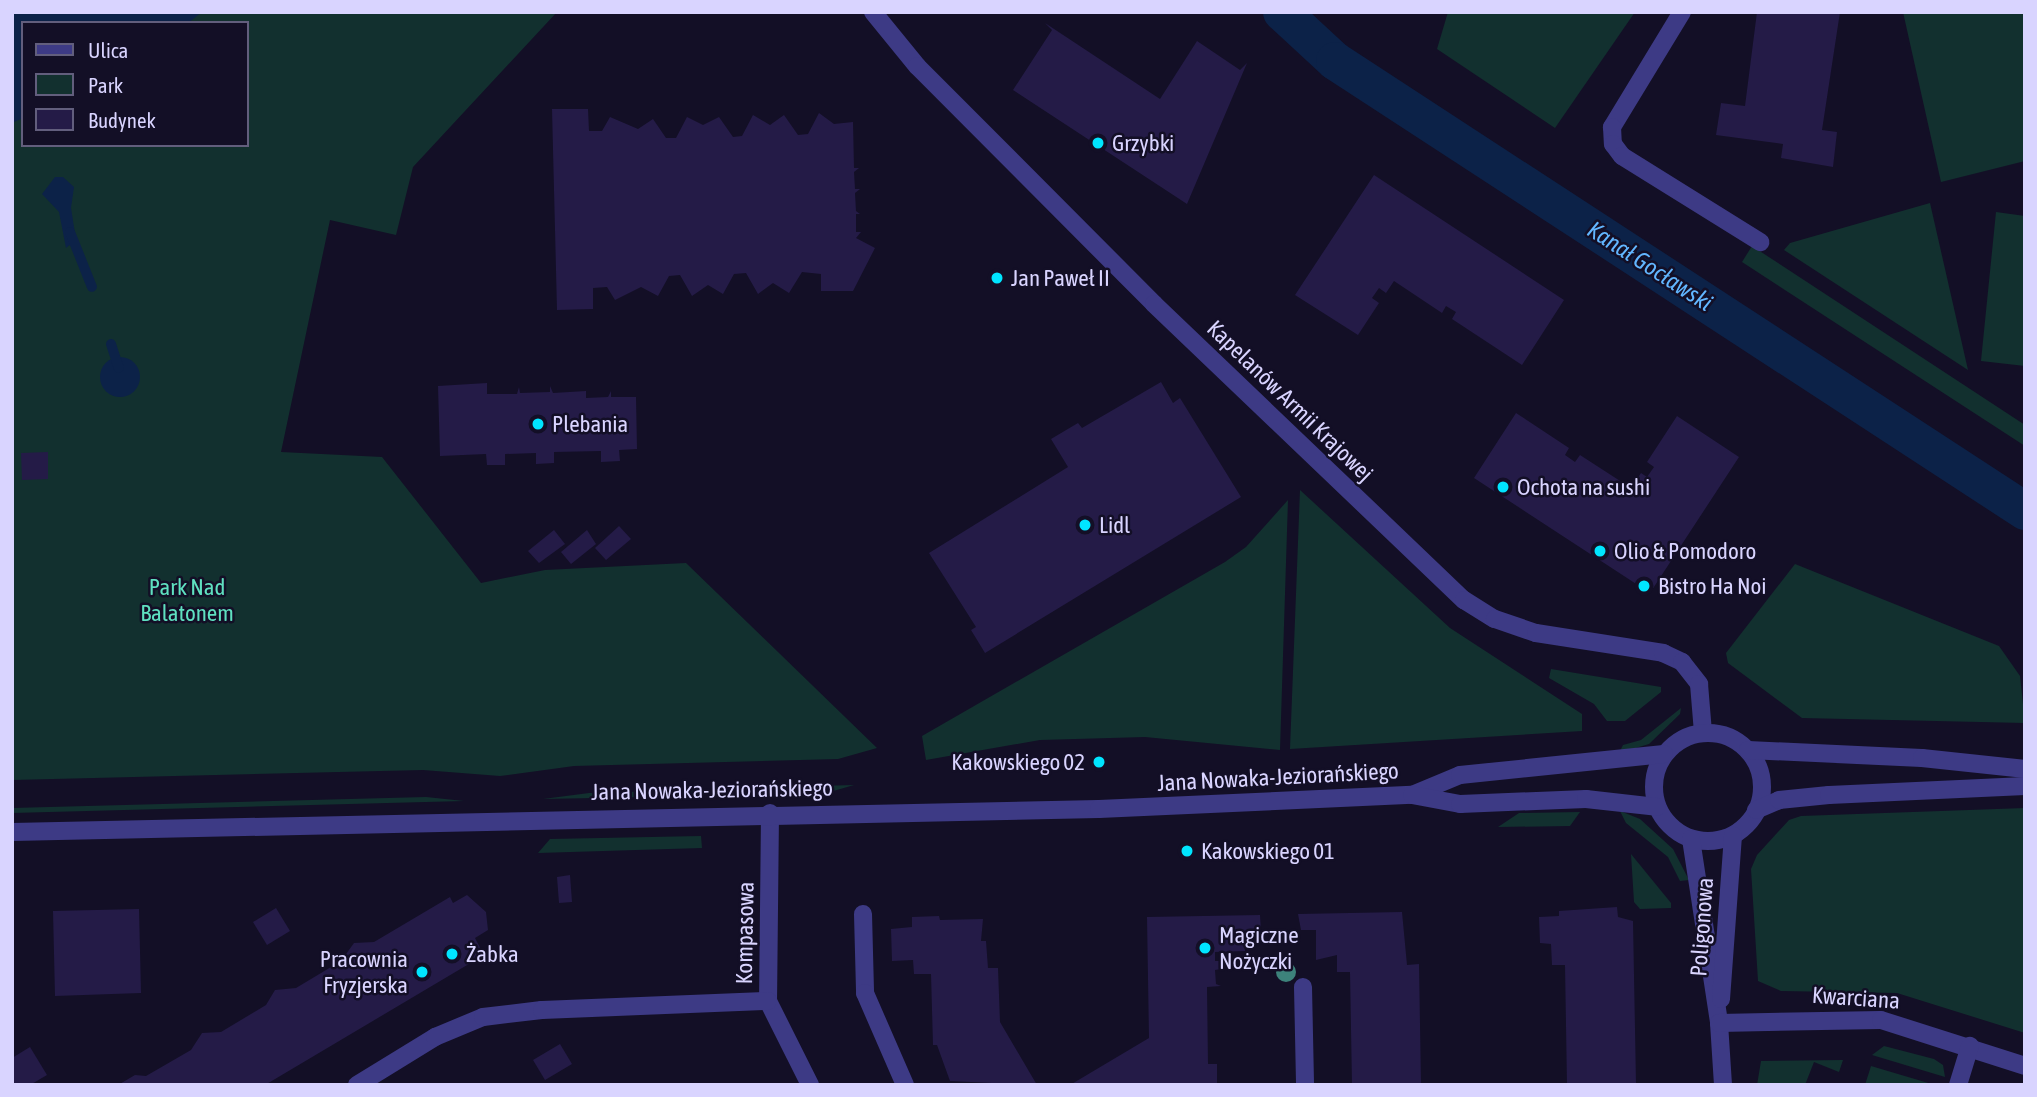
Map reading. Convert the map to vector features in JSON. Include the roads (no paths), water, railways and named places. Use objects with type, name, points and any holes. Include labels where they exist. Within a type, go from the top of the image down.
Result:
[{"type":"street","name":"Kapelanów Armii Krajowej","points":[[873,12],[918,66],[1159,309],[1464,600],[1495,619],[1536,633],[1662,653],[1682,662],[1699,684],[1703,733]]},
{"type":"street","points":[[1682,12],[1612,127],[1612,144],[1622,156],[1760,242]]},
{"type":"street","points":[[2025,769],[1923,758],[1748,750],[1727,737],[1703,733],[1688,737],[1664,754],[1656,771],[1657,807],[1676,832],[1691,839],[1719,840],[1733,835],[1756,810],[1779,800],[1829,794],[2025,786]]},
{"type":"street","points":[[1748,750],[1761,779],[1756,810]]},
{"type":"street","name":"Jana Nowaka-Jeziorańskiego","points":[[1412,795],[1460,775],[1664,754]]},
{"type":"street","name":"Jana Nowaka-Jeziorańskiego","points":[[12,832],[770,813],[1100,809],[1412,795],[1460,804],[1586,799],[1657,807]]},
{"type":"street","name":"Kompasowa","points":[[770,813],[768,1001],[810,1085]]},
{"type":"street","name":"Poligonowa","points":[[1719,1023],[1733,835]]},
{"type":"street","name":"Poligonowa","points":[[1691,839],[1719,1023],[1723,1085]]},
{"type":"street","points":[[863,914],[865,993],[905,1085]]},
{"type":"street","points":[[1303,987],[1305,1085]]},
{"type":"street","points":[[357,1085],[435,1037],[483,1017],[542,1010],[768,1001]]},
{"type":"street","name":"Kwarciana","points":[[1719,1023],[1866,1019],[1906,1025],[2025,1066]]},
{"type":"street","points":[[1958,1085],[1970,1046]]},
{"type":"water","points":[[12,12],[202,12],[191,21],[21,21],[21,119],[12,123]]},
{"type":"water","points":[[55,177],[63,177],[74,187],[71,208],[76,240],[66,248],[59,212],[42,194]]},
{"type":"water","points":[[120,357],[128,358],[134,363],[139,369],[139,385],[134,391],[128,396],[120,397],[112,396],[106,391],[101,385],[100,377],[101,369],[106,363],[112,358]]},
{"type":"waterway","name":"Kanał Gocławski","points":[[1282,12],[1335,61],[2025,511]]},
{"type":"waterway","points":[[70,232],[92,287]]},
{"type":"waterway","points":[[111,344],[119,368]]},
{"type":"place","name":"Grzybki","points":[[1098,143]]},
{"type":"place","name":"Jan Paweł II","points":[[997,278]]},
{"type":"place","name":"Plebania","points":[[538,424]]},
{"type":"place","name":"Ochota na sushi","points":[[1503,487]]},
{"type":"place","name":"Lidl","points":[[1085,525]]},
{"type":"place","name":"Olio & Pomodoro","points":[[1600,551]]},
{"type":"place","name":"Bistro Ha Noi","points":[[1644,586]]},
{"type":"place","name":"Kakowskiego 02","points":[[1099,762]]},
{"type":"place","name":"Kakowskiego 01","points":[[1187,851]]},
{"type":"place","name":"Magiczne Nożyczki","points":[[1205,948]]},
{"type":"place","name":"Żabka","points":[[452,954]]},
{"type":"place","name":"Pracownia Fryzjerska","points":[[422,972]]},
{"type":"park label","name":"Park Nad Balatonem","points":[[187,600]]}]
